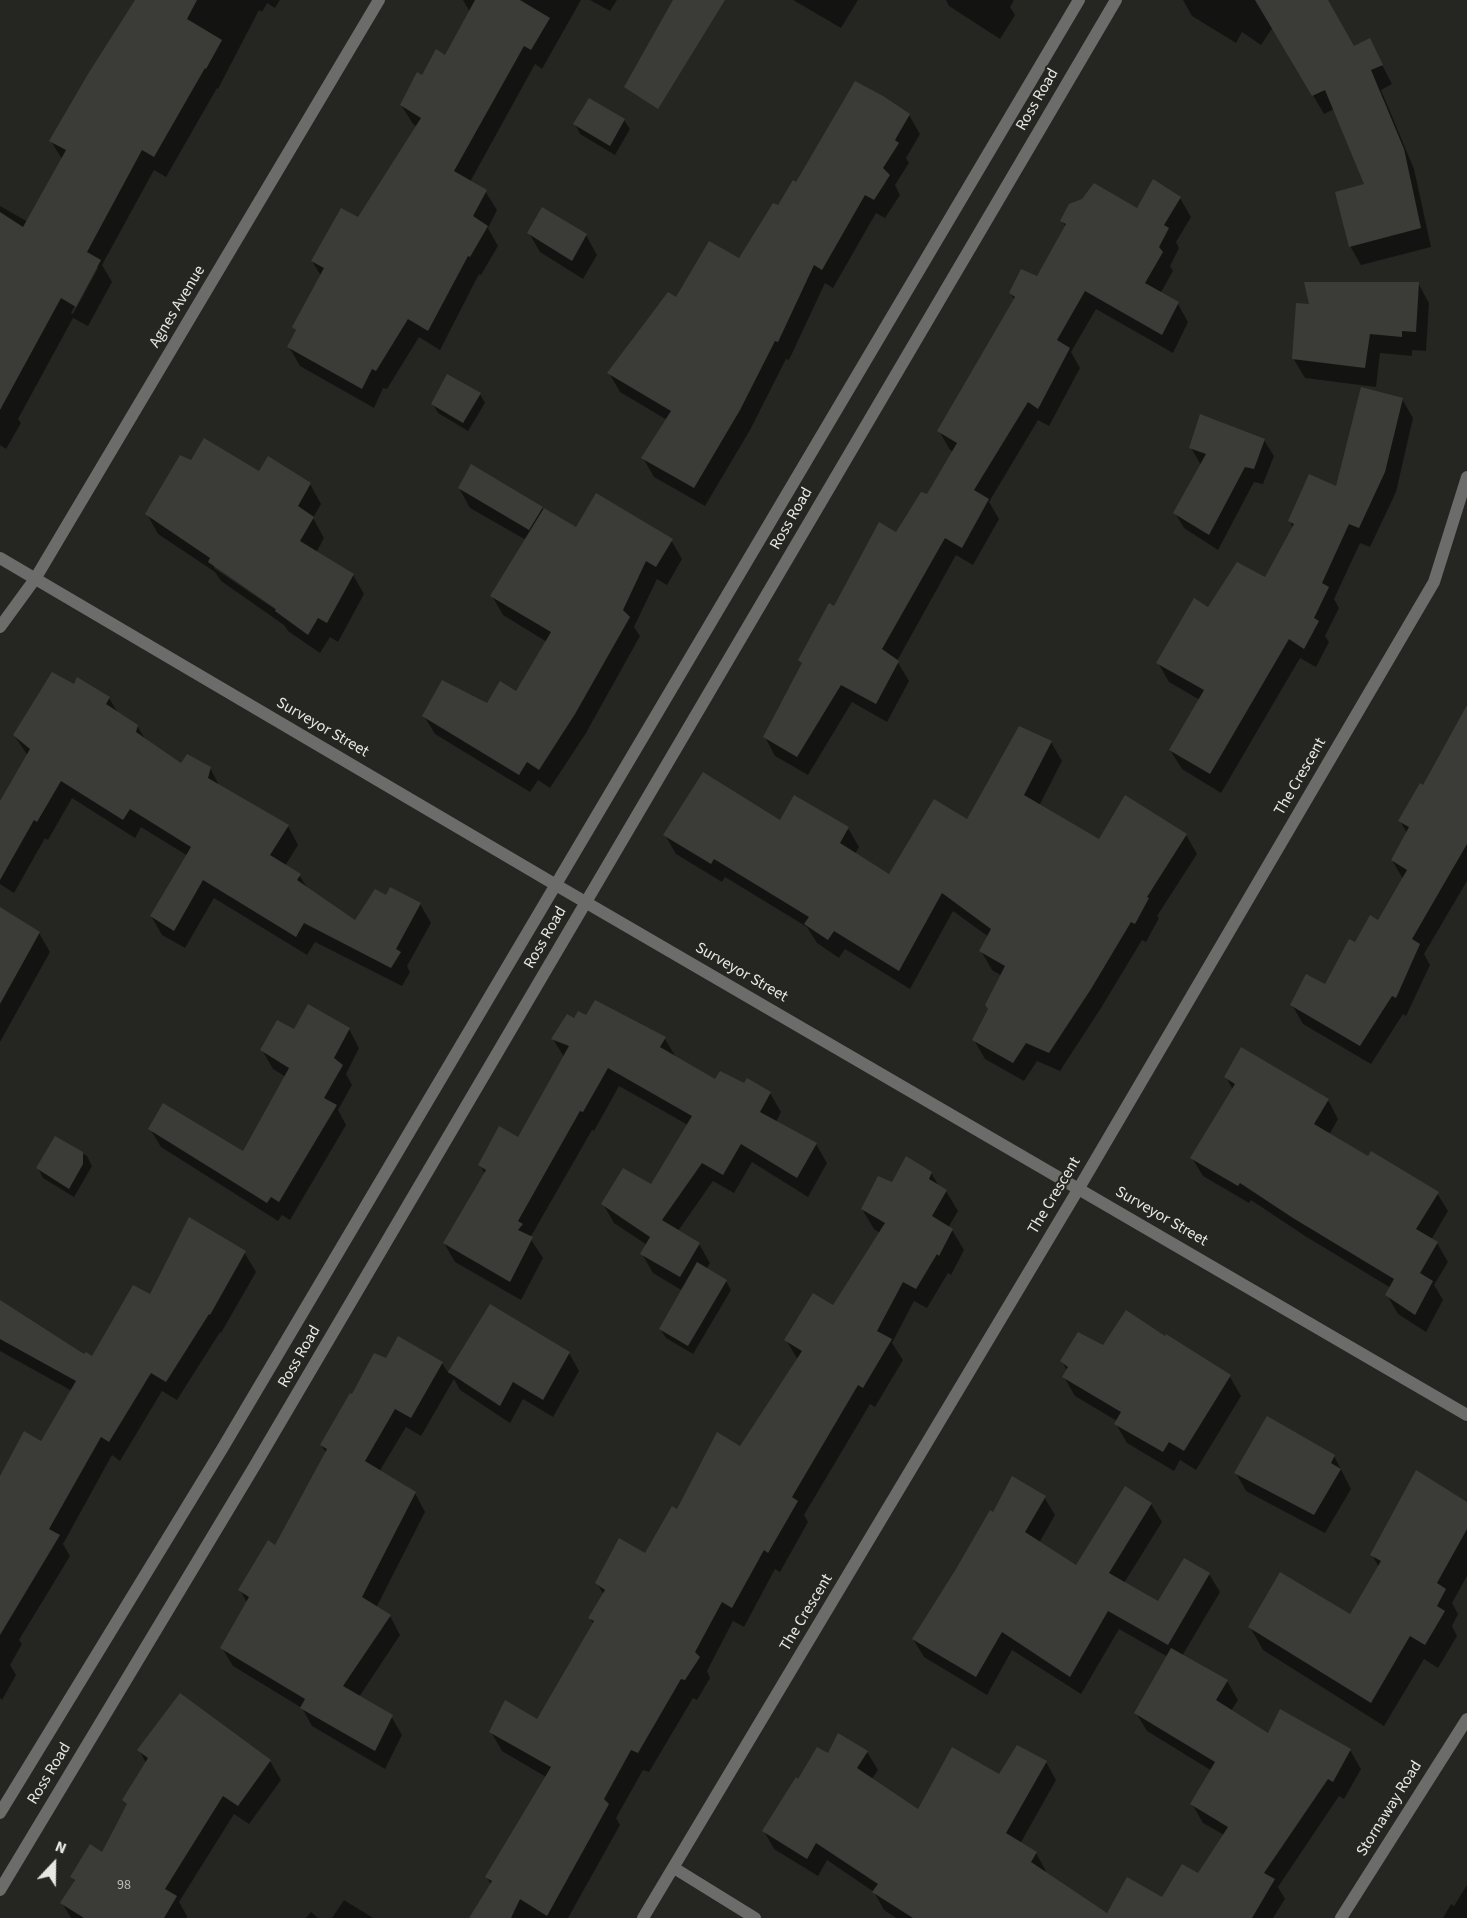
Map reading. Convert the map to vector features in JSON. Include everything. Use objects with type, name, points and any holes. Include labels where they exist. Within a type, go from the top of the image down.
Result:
[{"type":"street","name":"Agnes Avenue","points":[[0,627],[35,579],[379,0]]},
{"type":"street","name":"Ross Road","points":[[0,1813],[222,1449],[1079,0]]},
{"type":"street","name":"Ross Road","points":[[0,1890],[254,1467],[1116,0]]},
{"type":"street","name":"The Crescent","points":[[643,1918],[1079,1188],[1434,582],[1467,477]]},
{"type":"street","name":"Surveyor Street","points":[[0,558],[556,885],[1467,1415]]},
{"type":"street","name":"Stornaway Road","points":[[1341,1918],[1467,1719]]},
{"type":"street","points":[[674,1868],[755,1918]]},
{"type":"building","points":[[135,0],[197,0],[187,19],[222,40],[154,157],[142,150],[87,252],[101,260],[76,307],[61,298],[0,410],[0,212],[23,227],[66,150],[49,141]]},
{"type":"building","points":[[475,0],[520,0],[550,18],[531,50],[524,46],[454,171],[487,190],[473,216],[488,226],[470,257],[468,256],[428,331],[408,319],[376,371],[372,369],[362,389],[287,347],[296,330],[292,327],[324,268],[311,261],[341,208],[358,217],[421,118],[400,105],[417,72],[422,75],[436,49],[445,55]]},
{"type":"building","points":[[673,0],[725,0],[658,109],[624,87]]},
{"type":"building","points":[[1255,0],[1328,0],[1354,46],[1370,38],[1383,65],[1371,70],[1404,149],[1421,228],[1349,247],[1335,192],[1364,184],[1325,90],[1312,96]]},
{"type":"building","points":[[855,81],[910,114],[895,140],[899,143],[883,168],[890,175],[874,200],[865,195],[822,270],[814,265],[778,342],[775,341],[740,410],[694,488],[641,458],[671,411],[607,373],[668,292],[676,297],[709,241],[739,258],[773,203],[778,205],[793,180],[796,182]]},
{"type":"building","points":[[589,98],[625,119],[610,146],[573,124]]},
{"type":"building","points":[[1153,179],[1181,197],[1164,225],[1169,228],[1159,247],[1163,252],[1145,283],[1179,302],[1162,335],[1085,291],[1057,340],[1070,348],[1038,409],[1028,402],[974,490],[989,499],[962,548],[945,538],[882,649],[899,661],[876,704],[841,685],[797,757],[763,737],[802,663],[798,660],[829,603],[834,606],[879,522],[896,532],[921,492],[927,494],[957,443],[937,431],[1015,297],[1009,293],[1021,269],[1037,276],[1066,224],[1060,221],[1069,204],[1082,199],[1094,183],[1137,208]]},
{"type":"building","points":[[542,207],[587,234],[572,261],[527,233]]},
{"type":"building","points":[[1304,282],[1419,282],[1416,332],[1402,331],[1402,337],[1370,334],[1365,368],[1292,359],[1296,303],[1309,304]]},
{"type":"building","points":[[447,374],[481,393],[463,423],[431,404]]},
{"type":"building","points":[[1361,387],[1403,398],[1385,472],[1359,528],[1349,524],[1322,583],[1329,587],[1314,618],[1319,621],[1304,649],[1289,639],[1210,774],[1169,750],[1204,690],[1156,663],[1194,598],[1208,607],[1237,562],[1265,577],[1294,524],[1288,521],[1309,474],[1336,486]]},
{"type":"building","points":[[1200,414],[1265,439],[1254,469],[1245,467],[1209,535],[1173,513],[1206,454],[1189,448]]},
{"type":"building","points":[[204,438],[259,471],[268,456],[311,483],[298,506],[314,517],[300,541],[354,574],[327,623],[318,618],[308,635],[275,611],[276,609],[208,562],[210,558],[145,514],[180,455],[191,460]]},
{"type":"building","points":[[471,464],[543,507],[529,530],[458,488]]},
{"type":"building","points":[[596,493],[673,539],[656,567],[646,561],[623,610],[630,617],[575,714],[539,770],[527,762],[519,775],[422,716],[442,680],[487,703],[500,681],[516,691],[551,632],[490,596],[544,508],[576,527]]},
{"type":"building","points":[[52,672],[74,684],[77,677],[110,697],[106,704],[138,725],[136,732],[181,763],[187,754],[211,767],[208,778],[289,825],[270,855],[301,874],[297,880],[355,920],[375,889],[386,895],[390,887],[421,903],[396,949],[401,952],[391,968],[304,923],[296,937],[203,880],[174,931],[150,916],[191,847],[130,809],[123,820],[61,781],[37,822],[34,820],[0,880],[0,801],[30,749],[13,735]]},
{"type":"building","points":[[1467,705],[1467,844],[1412,939],[1420,944],[1396,998],[1392,996],[1360,1046],[1290,1005],[1306,974],[1325,984],[1349,939],[1355,942],[1370,915],[1378,920],[1407,870],[1391,860],[1409,827],[1398,821],[1420,783],[1423,785]]},
{"type":"building","points":[[1019,726],[1052,741],[1024,795],[1099,839],[1125,795],[1187,834],[1147,897],[1149,898],[1135,924],[1131,922],[1049,1053],[1026,1043],[1013,1063],[972,1040],[988,1009],[985,1005],[1005,966],[979,951],[991,929],[942,893],[899,971],[834,931],[828,940],[804,924],[809,917],[714,859],[711,864],[663,835],[703,772],[780,820],[794,795],[849,827],[840,843],[889,874],[934,799],[967,819]]},
{"type":"building","points":[[0,907],[40,932],[0,1004]]},
{"type":"building","points":[[595,1000],[666,1037],[660,1047],[715,1079],[720,1071],[744,1083],[747,1078],[771,1092],[760,1112],[817,1143],[797,1178],[741,1144],[723,1175],[702,1163],[662,1220],[700,1243],[680,1277],[640,1254],[650,1237],[601,1204],[623,1168],[651,1184],[692,1116],[608,1068],[583,1112],[580,1111],[518,1221],[523,1224],[518,1230],[533,1237],[510,1282],[443,1243],[486,1170],[478,1165],[499,1126],[518,1137],[569,1046],[551,1039],[567,1014],[574,1018],[578,1011],[586,1015]]},
{"type":"building","points":[[308,1004],[350,1028],[334,1058],[343,1065],[324,1098],[337,1105],[279,1202],[271,1197],[267,1203],[148,1129],[163,1103],[243,1151],[289,1068],[260,1050],[277,1020],[294,1029]]},
{"type":"building","points":[[1241,1047],[1329,1099],[1314,1124],[1368,1156],[1371,1151],[1439,1192],[1416,1229],[1438,1242],[1420,1273],[1433,1281],[1415,1315],[1385,1295],[1394,1279],[1240,1183],[1238,1186],[1190,1158],[1235,1084],[1224,1077]]},
{"type":"building","points":[[55,1136],[83,1152],[83,1164],[69,1189],[36,1168]]},
{"type":"building","points":[[906,1156],[932,1172],[929,1179],[947,1190],[932,1216],[953,1229],[939,1256],[937,1254],[916,1289],[903,1282],[877,1331],[892,1339],[863,1388],[858,1385],[792,1497],[798,1501],[768,1553],[764,1550],[732,1608],[722,1602],[695,1652],[700,1657],[685,1680],[681,1679],[638,1753],[631,1750],[604,1799],[609,1804],[547,1916],[520,1899],[511,1918],[469,1918],[492,1881],[485,1877],[551,1767],[489,1732],[505,1700],[537,1719],[594,1621],[588,1618],[605,1590],[595,1583],[619,1538],[645,1553],[672,1506],[677,1509],[717,1432],[740,1446],[802,1351],[784,1340],[813,1293],[833,1305],[885,1223],[861,1209],[878,1176],[892,1182]]},
{"type":"building","points":[[189,1217],[246,1251],[210,1315],[166,1382],[151,1373],[109,1442],[101,1437],[49,1529],[60,1535],[0,1635],[0,1476],[24,1431],[41,1441],[76,1381],[0,1339],[0,1300],[84,1354],[86,1352],[92,1356],[133,1285],[150,1294]]},
{"type":"building","points":[[697,1262],[727,1280],[688,1346],[659,1329]]},
{"type":"building","points":[[490,1304],[570,1352],[543,1400],[513,1382],[500,1406],[448,1372]]},
{"type":"building","points":[[1126,1310],[1231,1375],[1184,1451],[1169,1442],[1163,1452],[1114,1424],[1121,1412],[1062,1377],[1068,1367],[1060,1361],[1078,1332],[1103,1345]]},
{"type":"building","points":[[398,1336],[443,1362],[411,1418],[395,1409],[365,1461],[416,1492],[362,1597],[391,1615],[343,1686],[393,1715],[375,1751],[300,1708],[305,1699],[220,1648],[249,1597],[238,1590],[268,1540],[275,1545],[327,1449],[320,1445],[374,1353],[386,1358]]},
{"type":"building","points":[[1267,1416],[1335,1455],[1331,1463],[1341,1469],[1314,1515],[1234,1473]]},
{"type":"building","points":[[1416,1470],[1467,1502],[1467,1529],[1437,1583],[1446,1589],[1437,1606],[1445,1611],[1425,1645],[1410,1636],[1371,1703],[1248,1627],[1280,1572],[1350,1614],[1381,1561],[1370,1555]]},
{"type":"building","points":[[1012,1476],[1046,1496],[1025,1532],[1076,1565],[1125,1486],[1152,1503],[1109,1573],[1158,1601],[1184,1558],[1210,1573],[1168,1645],[1108,1611],[1070,1677],[1002,1632],[976,1677],[912,1639],[990,1510],[993,1512]]},
{"type":"building","points":[[1171,1648],[1228,1680],[1216,1700],[1268,1733],[1280,1709],[1351,1749],[1333,1782],[1328,1779],[1264,1873],[1275,1879],[1252,1918],[913,1918],[872,1892],[878,1884],[816,1843],[807,1859],[762,1831],[817,1747],[828,1753],[838,1733],[868,1751],[857,1768],[918,1809],[952,1747],[999,1774],[1017,1745],[1047,1761],[1006,1833],[1037,1852],[1031,1862],[1107,1913],[1127,1877],[1162,1897],[1182,1864],[1198,1873],[1228,1827],[1190,1804],[1215,1762],[1134,1713]]},
{"type":"building","points":[[180,1693],[271,1760],[238,1806],[223,1796],[165,1889],[177,1896],[164,1918],[84,1918],[60,1903],[75,1880],[70,1877],[90,1844],[102,1852],[127,1804],[122,1800],[148,1758],[137,1750]]}]
